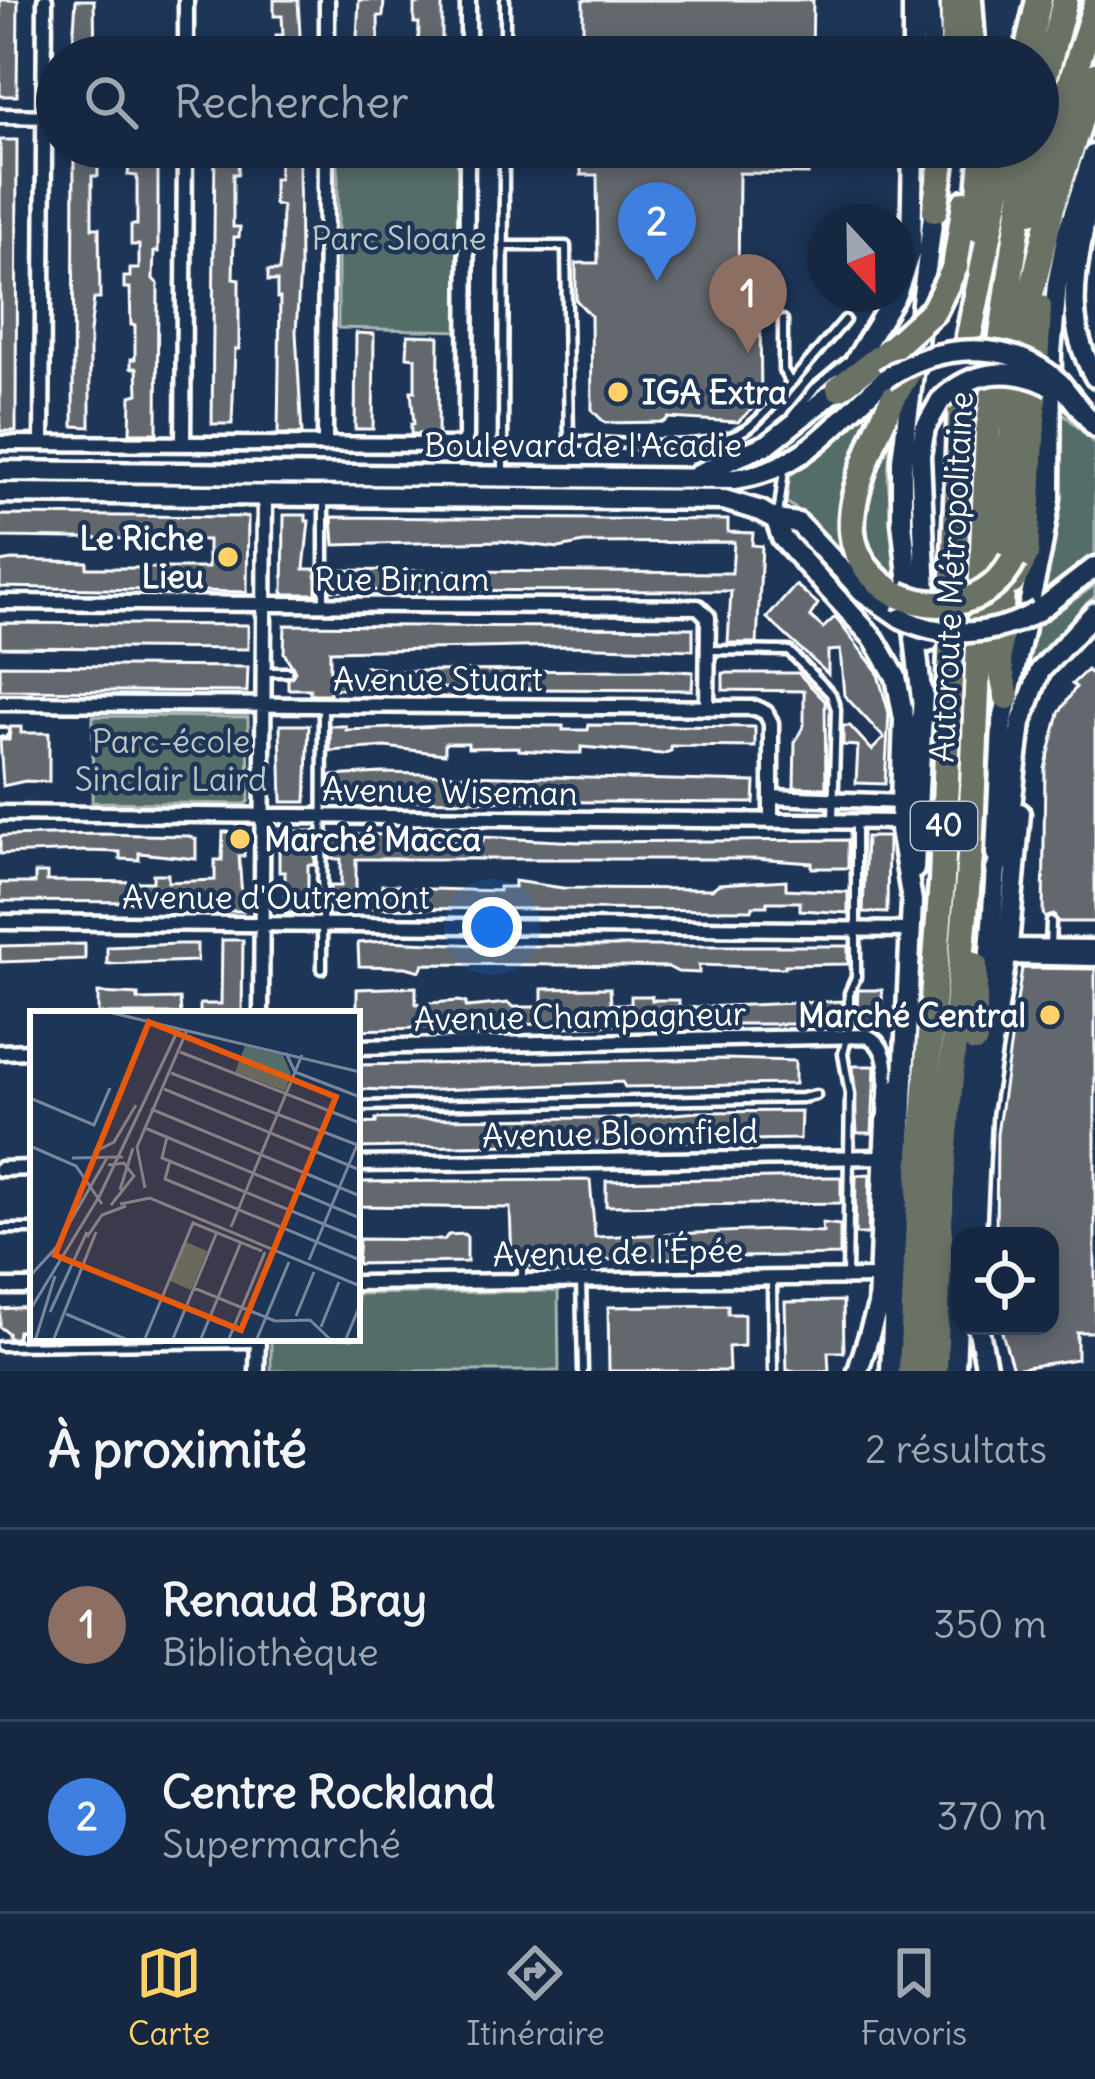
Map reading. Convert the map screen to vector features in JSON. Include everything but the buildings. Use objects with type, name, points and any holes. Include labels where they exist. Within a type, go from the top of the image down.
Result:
[{"type":"highway","points":[[953,36],[954,0]]},
{"type":"highway","points":[[969,0],[972,36]]},
{"type":"highway","points":[[983,0],[985,36]]},
{"type":"highway","points":[[1031,36],[1039,0]]},
{"type":"highway","points":[[1056,36],[1065,0]]},
{"type":"highway","points":[[1059,118],[1093,10]]},
{"type":"highway","points":[[1007,697],[999,661],[1008,458],[1020,340],[1041,250],[1095,75]]},
{"type":"highway","points":[[935,210],[937,168]]},
{"type":"highway","points":[[839,388],[939,304],[955,268],[968,168]]},
{"type":"highway","points":[[982,168],[969,336],[1002,168]]},
{"type":"highway","name":"Autoroute Métropolitaine","points":[[934,1371],[941,1193],[970,856],[988,432],[1026,168]]},
{"type":"highway","points":[[1008,280],[1043,168]]},
{"type":"highway","points":[[914,364],[888,401],[850,511],[853,539],[863,564],[900,606],[963,601],[1012,571],[1028,512],[1041,250]]},
{"type":"highway","name":"Autoroute Métropolitaine","points":[[911,1371],[921,1154],[942,881],[951,400]]},
{"type":"highway","points":[[970,856],[976,944],[975,1040]]},
{"type":"main road","points":[[914,0],[914,36]]},
{"type":"main road","points":[[929,0],[933,36]]},
{"type":"main road","points":[[937,36],[940,0]]},
{"type":"main road","points":[[1094,151],[1072,290],[1075,326],[1095,377]]},
{"type":"main road","points":[[955,1371],[962,1166],[975,1040],[987,992],[997,870],[999,745],[1050,498],[1051,353],[1057,284],[1074,208],[1094,151]]},
{"type":"main road","points":[[911,204],[912,168]]},
{"type":"main road","points":[[922,700],[902,510],[903,431],[935,210]]},
{"type":"main road","points":[[693,476],[758,449],[839,388],[884,312]]},
{"type":"main road","name":"Boulevard de l'Acadie","points":[[0,471],[734,479],[784,466],[818,444],[885,379],[928,356],[973,350],[1023,359],[1063,390],[1095,428]]},
{"type":"main road","points":[[891,1371],[928,646],[920,455],[925,428],[964,382],[995,373],[1028,376],[1063,390]]},
{"type":"main road","name":"Boulevard de l'Acadie","points":[[0,493],[714,499],[801,525],[862,591],[900,606],[929,629],[966,633],[1005,626],[1038,611],[1095,567]]},
{"type":"main road","points":[[776,520],[782,538],[874,639],[896,677],[904,719],[901,812],[912,902]]},
{"type":"main road","points":[[997,870],[1027,700],[1040,671],[1095,612]]},
{"type":"main road","points":[[975,1227],[981,1112],[1019,840],[1017,754]]},
{"type":"main road","points":[[858,1371],[877,1316],[886,1121],[905,1072]]},
{"type":"main road","points":[[981,1335],[987,1371]]},
{"type":"street","points":[[45,0],[47,36]]},
{"type":"street","points":[[186,0],[186,36]]},
{"type":"street","points":[[327,0],[327,36]]},
{"type":"street","points":[[468,0],[468,36]]},
{"type":"street","points":[[0,116],[36,117]]},
{"type":"street","points":[[42,443],[50,168]]},
{"type":"street","points":[[183,445],[185,168]]},
{"type":"street","points":[[325,446],[326,168]]},
{"type":"street","points":[[0,443],[452,448],[465,443],[467,168]]},
{"type":"street","points":[[261,1011],[265,496]]},
{"type":"street","name":"Rue Birnam","points":[[0,602],[698,607],[708,617],[707,708]]},
{"type":"street","name":"Avenue Stuart","points":[[0,703],[756,708],[768,716],[771,821]]},
{"type":"street","points":[[771,797],[901,812]]},
{"type":"street","name":"Avenue Wiseman","points":[[0,813],[856,821],[901,812]]},
{"type":"street","name":"Avenue d'Outremont","points":[[0,922],[910,930]]},
{"type":"street","points":[[1007,951],[1095,946]]},
{"type":"street","points":[[1007,951],[1095,959]]},
{"type":"street","name":"Avenue Champagneur","points":[[360,1047],[875,1039],[885,1054],[886,1121]]},
{"type":"street","points":[[0,1052],[30,1051]]},
{"type":"street","name":"Avenue Bloomfield","points":[[360,1164],[884,1156]]},
{"type":"street","points":[[0,1169],[30,1168]]},
{"type":"street","name":"Avenue de l'Épée","points":[[360,1283],[531,1277],[880,1277]]},
{"type":"street","points":[[257,1371],[258,1341]]},
{"type":"lane","points":[[505,0],[505,36]]},
{"type":"lane","points":[[503,476],[504,168]]},
{"type":"lane","points":[[503,245],[566,246],[569,441],[671,443],[725,438],[754,423],[845,320]]},
{"type":"lane","points":[[783,320],[783,370],[790,383]]},
{"type":"lane","points":[[776,520],[785,430],[814,388],[858,352]]},
{"type":"lane","points":[[324,497],[324,605]]},
{"type":"lane","points":[[708,650],[789,651],[831,694],[836,709],[833,821]]},
{"type":"lane","points":[[263,672],[288,672]]},
{"type":"lane","points":[[322,969],[323,705]]},
{"type":"lane","points":[[847,1275],[850,1094],[843,1054],[849,993],[856,978],[856,821]]},
{"type":"lane","points":[[1050,946],[1051,922]]},
{"type":"lane","points":[[360,1106],[816,1095]]},
{"type":"lane","points":[[522,1261],[531,1277]]},
{"type":"lane","points":[[583,1371],[589,1261]]},
{"type":"lane","points":[[772,1276],[773,1371]]},
{"type":"lane","points":[[0,1346],[215,1341]]},
{"type":"green space","name":"Parc Sloane","points":[[338,168],[459,168],[461,331],[338,328]]},
{"type":"green space","points":[[882,393],[853,564],[814,522],[786,502],[788,475],[828,446]]},
{"type":"green space","points":[[1059,409],[1095,444],[1095,556],[1041,598],[1058,497]]},
{"type":"green space","points":[[892,415],[888,480],[898,580],[879,562],[864,523],[869,481]]},
{"type":"green space","points":[[1095,585],[1095,596],[1038,655],[1019,689],[1032,630]]},
{"type":"green space","name":"Parc-école Sinclair Laird","points":[[93,716],[248,717],[249,801],[92,802]]},
{"type":"green space","points":[[558,1291],[559,1371],[271,1371],[271,1341],[360,1341],[360,1294]]},
{"type":"place","name":"Centre Rockland","points":[[657,281]]},
{"type":"place","name":"Renaud Bray","points":[[748,353]]},
{"type":"place","name":"IGA Extra","points":[[618,392]]},
{"type":"place","name":"Le Riche Lieu","points":[[228,557]]},
{"type":"place","name":"Marché Macca","points":[[240,839]]},
{"type":"place","name":"Marché Central","points":[[1050,1015]]}]
